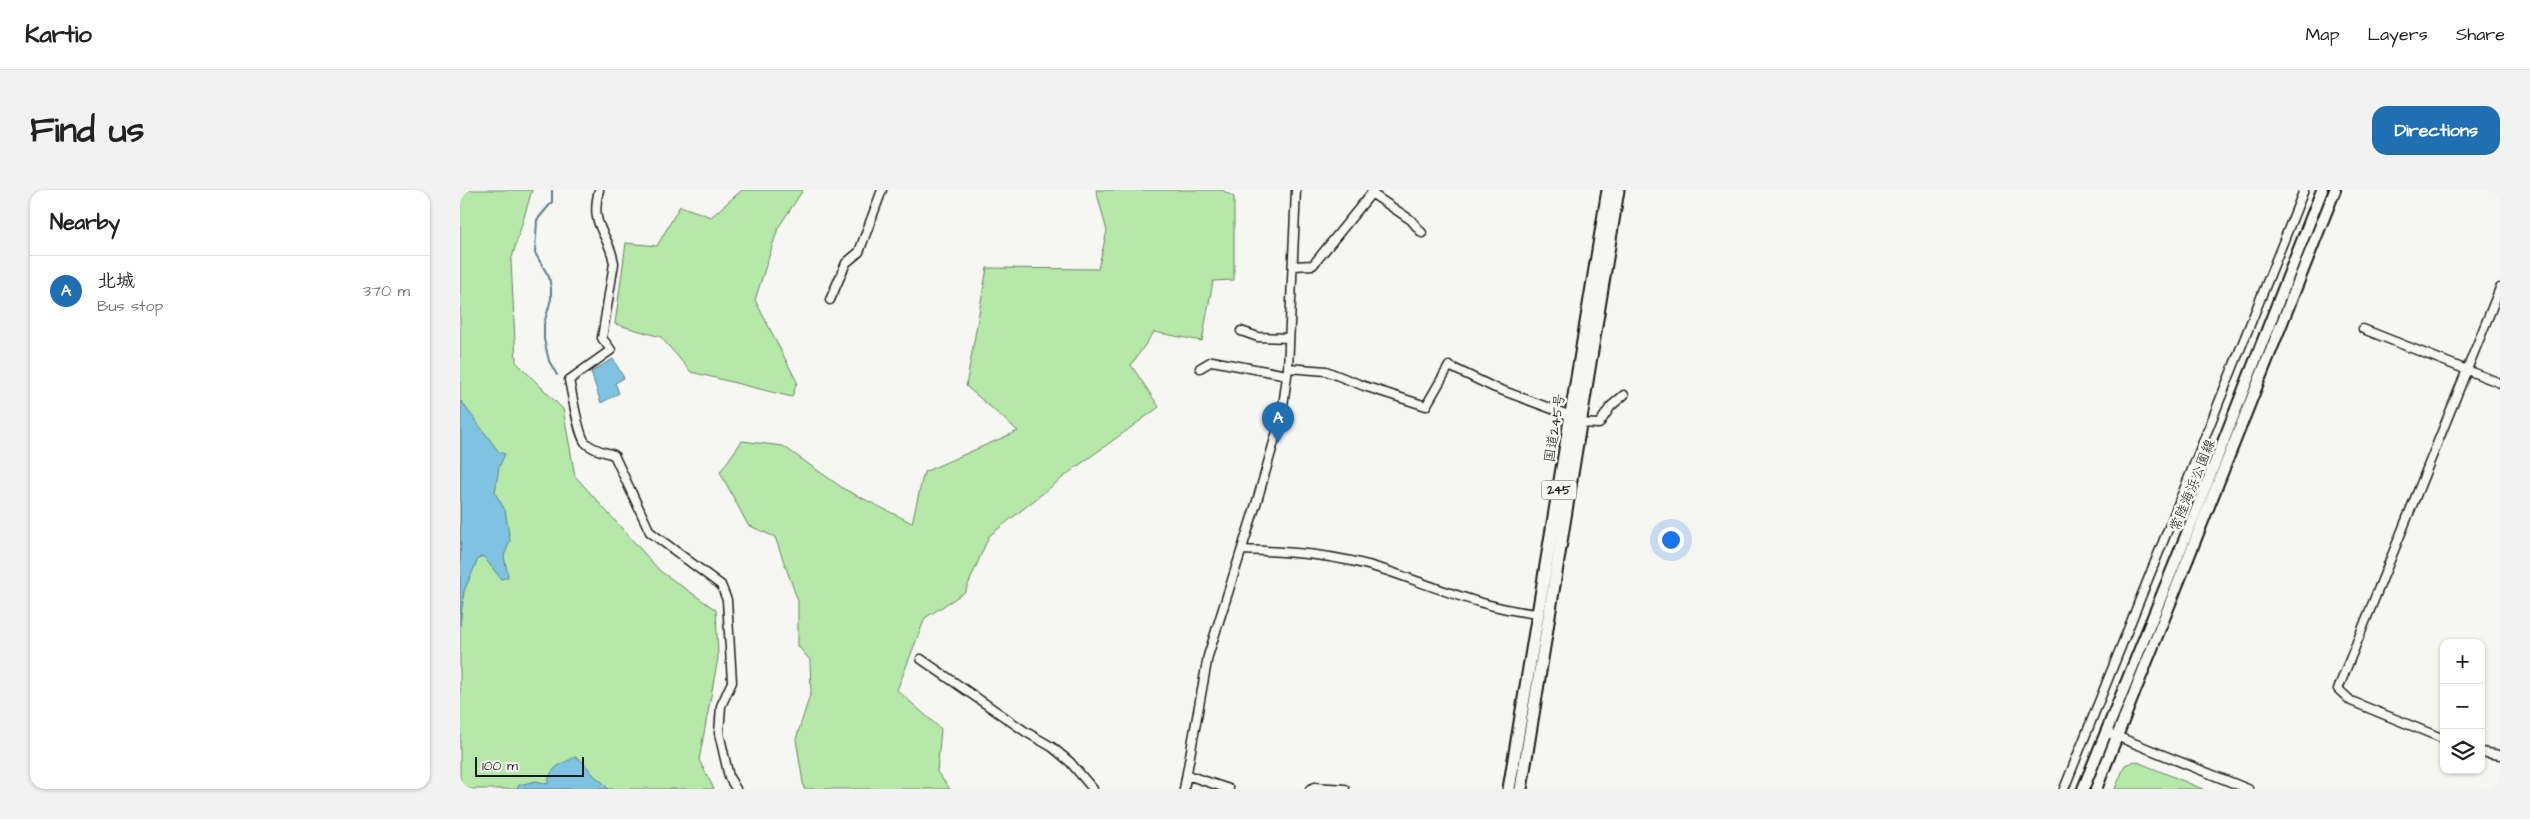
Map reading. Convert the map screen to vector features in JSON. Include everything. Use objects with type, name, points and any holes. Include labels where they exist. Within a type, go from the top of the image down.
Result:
[{"type":"highway","name":"国道245号","points":[[1521,789],[1608,190]]},
{"type":"highway","name":"国道245号","points":[[1509,789],[1539,614],[1618,190]]},
{"type":"main road","name":"常陸海浜公園線","points":[[2083,789],[2204,493],[2322,190]]},
{"type":"main road","name":"常陸海浜公園線","points":[[2096,789],[2335,190]]},
{"type":"street","points":[[599,190],[596,214],[602,234],[613,253],[614,263],[602,338],[611,350],[569,380],[577,420],[585,442],[594,448],[614,455],[650,532],[721,585],[727,600],[732,682],[721,706],[719,733],[729,777],[736,789]]},
{"type":"street","points":[[830,300],[846,263],[859,252],[882,190]]},
{"type":"street","points":[[1184,789],[1208,656],[1277,435],[1287,371],[1294,266],[1296,190]]},
{"type":"street","points":[[2064,789],[2304,190]]},
{"type":"street","points":[[1294,266],[1313,265],[1372,191],[1411,220],[1422,233]]},
{"type":"street","points":[[2440,736],[2352,701],[2338,689],[2500,288]]},
{"type":"street","points":[[2364,329],[2500,384]]},
{"type":"street","points":[[1241,331],[1258,337],[1289,338]]},
{"type":"street","points":[[1200,368],[1212,361],[1287,371],[1326,371],[1364,386],[1426,406],[1449,366],[1575,419],[1598,424],[1611,406],[1624,395]]},
{"type":"street","points":[[1242,550],[1317,554],[1344,559],[1386,571],[1458,597],[1539,614]]},
{"type":"street","points":[[921,659],[1026,732],[1052,747],[1070,762],[1093,789]]},
{"type":"street","points":[[2106,732],[2248,789]]},
{"type":"street","points":[[2485,753],[2500,755]]},
{"type":"street","points":[[1187,775],[1229,789]]},
{"type":"street","points":[[1310,789],[1315,787],[1345,789]]},
{"type":"green space","points":[[460,190],[532,190],[511,261],[516,362],[563,409],[575,476],[660,571],[716,610],[718,658],[699,760],[714,789],[460,789]]},
{"type":"green space","points":[[742,190],[803,190],[778,228],[755,300],[797,382],[792,397],[691,372],[661,337],[615,324],[626,243],[657,246],[680,206],[711,217]]},
{"type":"green space","points":[[1096,190],[1222,190],[1234,197],[1234,280],[1213,281],[1202,341],[1154,332],[1131,365],[1159,407],[1075,468],[989,536],[965,592],[925,618],[897,690],[941,729],[937,772],[950,789],[804,789],[796,739],[811,692],[810,660],[798,646],[798,601],[775,537],[748,525],[720,472],[742,441],[783,446],[844,489],[912,523],[924,472],[1018,431],[966,386],[987,268],[1098,269],[1107,231]]},
{"type":"green space","points":[[2135,761],[2203,789],[2115,789],[2125,765]]},
{"type":"water","points":[[613,359],[624,378],[615,383],[619,393],[601,403],[591,372]]},
{"type":"water","points":[[461,401],[499,452],[505,454],[499,467],[495,493],[505,510],[510,541],[504,556],[508,577],[501,579],[483,556],[478,559],[464,591],[460,625]]},
{"type":"water","points":[[575,757],[583,762],[608,789],[517,789],[519,785],[536,781],[548,784],[554,770]]},
{"type":"waterway","points":[[552,190],[552,202],[537,220],[535,253],[549,277],[551,288],[551,299],[544,324],[544,339],[549,361],[557,375]]},
{"type":"place","name":"北城","points":[[1278,443]]}]
